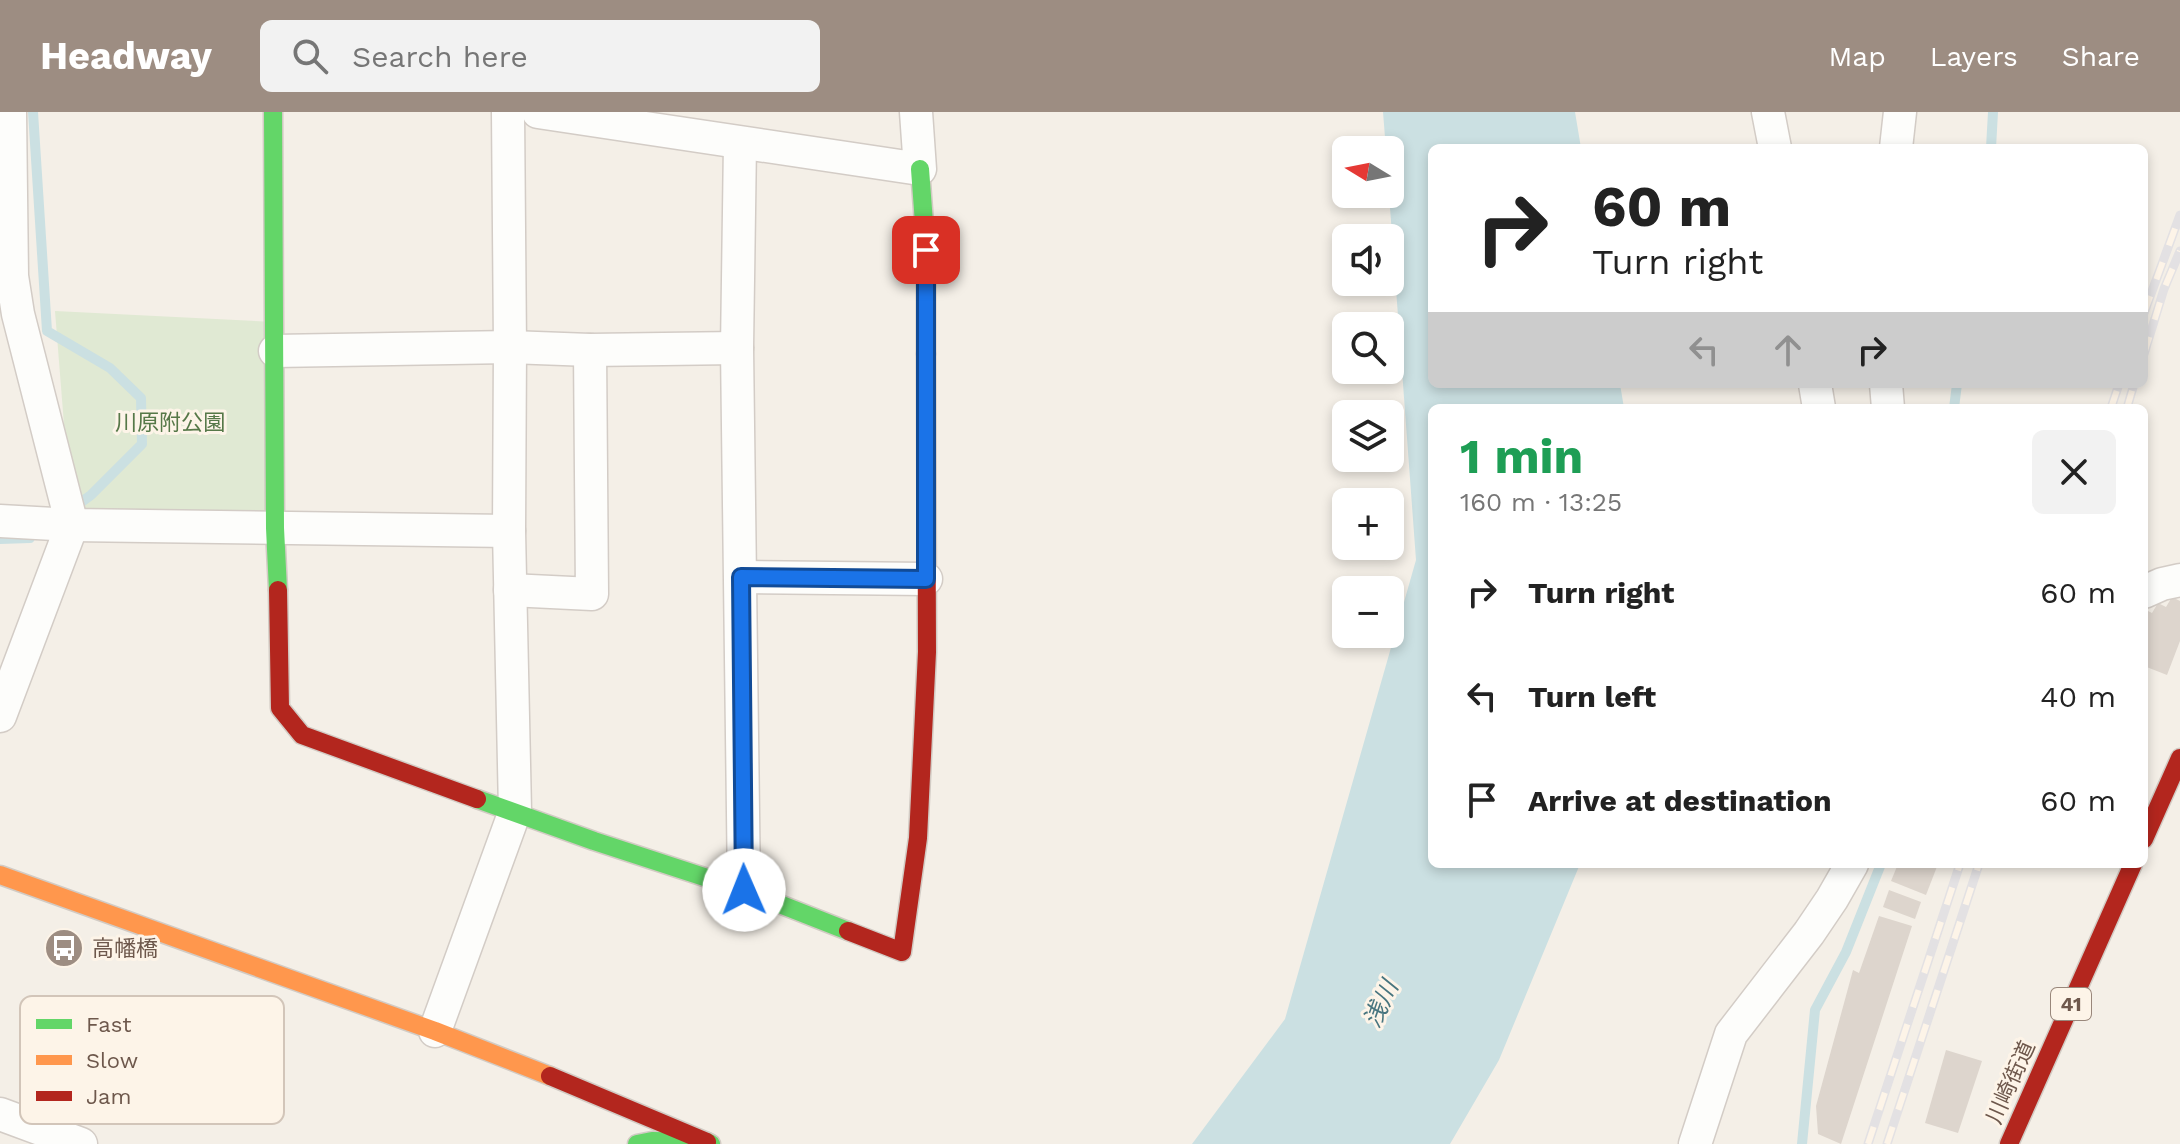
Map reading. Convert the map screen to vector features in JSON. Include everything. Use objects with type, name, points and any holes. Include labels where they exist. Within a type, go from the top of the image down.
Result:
[{"type":"street","points":[[0,716],[72,525],[18,314],[12,276],[6,226],[10,112]]},
{"type":"street","points":[[273,112],[275,528],[280,708],[302,735],[594,841],[744,890],[902,952],[918,838],[927,652],[926,250],[916,112]]},
{"type":"street","points":[[435,1031],[515,811],[509,531],[508,112]]},
{"type":"street","points":[[538,112],[920,169]]},
{"type":"street","points":[[1768,112],[1774,144]]},
{"type":"street","points":[[1896,144],[1900,112]]},
{"type":"street","points":[[740,143],[737,348],[744,890]]},
{"type":"street","points":[[275,351],[510,347],[590,350],[737,348]]},
{"type":"street","points":[[510,590],[592,594],[590,350]]},
{"type":"street","points":[[0,521],[72,525],[509,531]]},
{"type":"street","points":[[741,577],[926,579]]},
{"type":"street","points":[[2148,590],[2180,580]]},
{"type":"street","points":[[2148,830],[2180,758]]},
{"type":"street","points":[[1695,1144],[1731,1034],[1809,933],[1850,868]]},
{"type":"street","name":"川崎街道","points":[[2009,1144],[2131,868]]},
{"type":"street","points":[[0,875],[435,1031],[709,1143]]},
{"type":"street","points":[[0,1114],[20,1121]]},
{"type":"street","points":[[27,1124],[81,1144]]},
{"type":"street","points":[[637,1144],[652,1141],[709,1143]]},
{"type":"green space","name":"川原附公園","points":[[55,311],[275,322],[275,528],[72,525]]},
{"type":"water","name":"浅川","points":[[1383,112],[1575,112],[1580,144],[1428,144],[1428,388],[1621,388],[1623,404],[1428,404],[1428,868],[1578,868],[1499,1060],[1450,1144],[1192,1144],[1285,1019],[1391,648],[1404,648],[1404,602],[1416,560],[1403,384],[1404,312],[1398,312],[1397,296],[1404,296],[1404,224],[1391,224],[1390,208],[1404,208],[1404,136],[1385,136]]},
{"type":"building","points":[[2172,597],[2180,601],[2180,641],[2167,675],[2148,668],[2148,611],[2152,613],[2158,603],[2166,607]]},
{"type":"building","points":[[1896,868],[1936,868],[1926,895],[1891,881]]},
{"type":"building","points":[[1889,890],[1921,902],[1915,919],[1883,907]]},
{"type":"building","points":[[1879,916],[1912,926],[1841,1144],[1818,1134],[1816,1106],[1853,970],[1859,973]]},
{"type":"building","points":[[1946,1050],[1982,1061],[1958,1133],[1925,1123]]},
{"type":"waterway","points":[[33,112],[47,331],[110,368],[141,398],[142,444],[91,495],[72,509]]},
{"type":"waterway","points":[[1991,144],[1993,112]]},
{"type":"waterway","points":[[1954,404],[1956,388]]},
{"type":"waterway","points":[[0,539],[30,538]]},
{"type":"waterway","points":[[1802,1144],[1815,1010],[1846,952],[1879,868]]},
{"type":"railway","points":[[2148,302],[2180,215]]},
{"type":"railway","points":[[2148,341],[2180,251]]},
{"type":"railway","points":[[2112,404],[2118,388]]},
{"type":"railway","points":[[2128,404],[2133,388]]},
{"type":"railway","points":[[1868,1144],[1959,868]]},
{"type":"railway","points":[[1887,1144],[1978,868]]},
{"type":"traffic: fast","points":[[273,112],[278,590]]},
{"type":"traffic: fast","points":[[920,169],[926,250],[926,354]]},
{"type":"traffic: fast","points":[[477,799],[744,890],[848,931]]},
{"type":"traffic: fast","points":[[637,1144],[652,1141],[711,1144]]},
{"type":"traffic: slow","points":[[0,875],[435,1031],[550,1076]]},
{"type":"traffic: jam","points":[[848,931],[902,952],[918,838],[927,652],[926,354]]},
{"type":"traffic: jam","points":[[278,590],[280,708],[302,735],[477,799]]},
{"type":"traffic: jam","points":[[2148,830],[2180,758]]},
{"type":"traffic: jam","points":[[2009,1144],[2131,868]]},
{"type":"traffic: jam","points":[[550,1076],[707,1142]]},
{"type":"place","name":"高幡橋","points":[[64,948]]},
{"type":"route","points":[[744,890],[741,577],[926,579],[926,250]]}]
